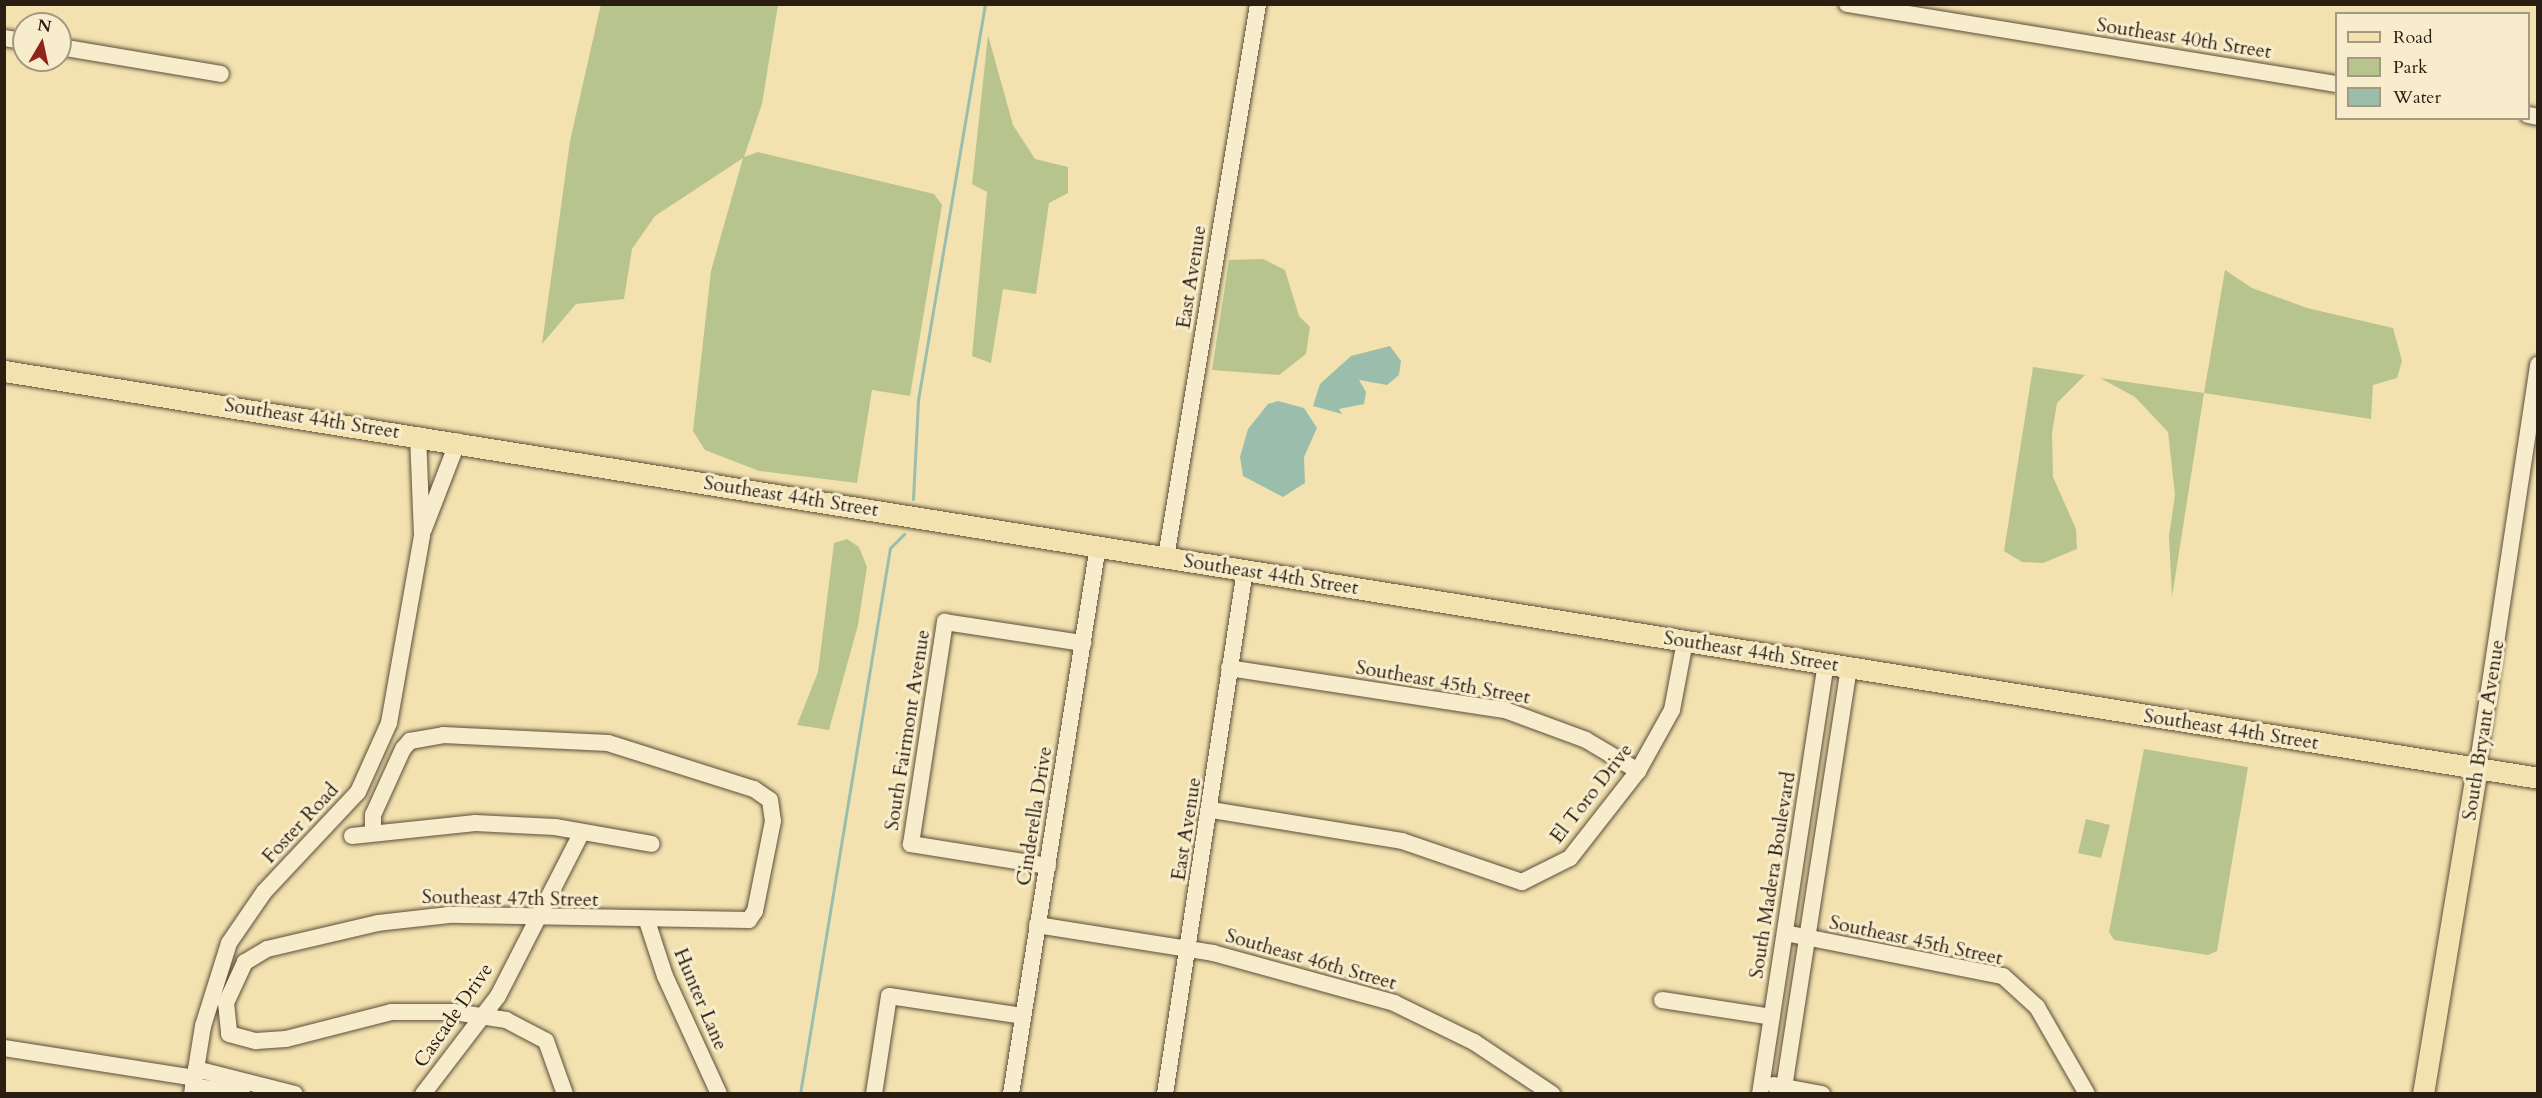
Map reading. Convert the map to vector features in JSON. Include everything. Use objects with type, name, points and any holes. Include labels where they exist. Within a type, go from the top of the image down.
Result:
[{"type":"main road","name":"Southeast 44th Street","points":[[4,371],[458,441],[2538,778]]},
{"type":"main road","name":"South Bryant Avenue","points":[[2423,1094],[2477,768]]},
{"type":"street","name":"East Avenue","points":[[1166,557],[1258,4]]},
{"type":"street","name":"Southeast 40th Street","points":[[1847,4],[1929,11],[2335,84]]},
{"type":"street","points":[[72,49],[221,74]]},
{"type":"street","name":"South Bryant Avenue","points":[[2477,768],[2538,365]]},
{"type":"street","name":"Foster Road","points":[[418,435],[422,535]]},
{"type":"street","name":"Foster Road","points":[[194,1081],[203,1026],[229,943],[264,892],[358,792],[389,723],[422,535],[458,441]]},
{"type":"street","name":"Cinderella Drive","points":[[1011,1094],[1098,546]]},
{"type":"street","name":"East Avenue","points":[[1165,1094],[1211,810],[1229,668],[1245,570]]},
{"type":"street","name":"South Fairmont Avenue","points":[[1048,866],[911,844],[945,622],[1083,644]]},
{"type":"street","name":"El Toro Drive","points":[[1211,810],[1402,842],[1522,882],[1570,858],[1638,771],[1672,710],[1685,641]]},
{"type":"street","name":"South Madera Boulevard","points":[[1761,1088],[1826,663]]},
{"type":"street","points":[[1783,1090],[1849,667]]},
{"type":"street","name":"Southeast 45th Street","points":[[1229,668],[1505,710],[1586,740],[1638,771]]},
{"type":"street","name":"Southeast 47th Street","points":[[373,831],[373,815],[404,749],[426,737],[546,736],[608,743],[754,789],[770,800],[773,821],[755,911],[748,920],[679,915],[648,921],[542,915],[414,918],[267,949],[245,962],[231,986],[226,1012],[229,1034],[269,1042],[391,1012],[482,1014]]},
{"type":"street","points":[[352,836],[373,831],[475,824],[582,832],[652,844]]},
{"type":"street","name":"Cascade Drive","points":[[423,1094],[498,996],[542,915],[582,832]]},
{"type":"street","name":"Hunter Lane","points":[[648,921],[665,976],[719,1094]]},
{"type":"street","name":"Southeast 46th Street","points":[[1037,925],[1188,949],[1394,1003],[1474,1042],[1552,1094]]},
{"type":"street","name":"Southeast 45th Street","points":[[1785,933],[2003,976],[2037,1007],[2087,1094]]},
{"type":"street","points":[[874,1094],[889,996],[1023,1016]]},
{"type":"street","points":[[1662,1000],[1772,1017]]},
{"type":"street","points":[[482,1014],[506,1020],[546,1041],[565,1094]]},
{"type":"street","points":[[4,1048],[194,1081],[295,1094]]},
{"type":"street","points":[[194,1081],[242,1094]]},
{"type":"street","points":[[1761,1088],[1822,1094]]},
{"type":"green space","points":[[601,4],[778,5],[762,104],[744,157],[758,152],[934,194],[942,205],[910,396],[872,390],[857,483],[759,471],[705,450],[693,431],[711,271],[743,158],[655,216],[632,249],[624,299],[576,304],[542,344],[570,141]]},
{"type":"green space","points":[[988,35],[1013,125],[1035,159],[1068,167],[1068,193],[1049,203],[1036,294],[1003,289],[991,363],[972,356],[987,192],[972,184]]},
{"type":"green space","points":[[1263,259],[1285,270],[1299,316],[1310,327],[1306,354],[1279,375],[1212,370],[1229,260]]},
{"type":"green space","points":[[2225,270],[2252,288],[2307,308],[2393,328],[2402,361],[2397,378],[2373,385],[2371,419],[2204,393]]},
{"type":"green space","points":[[2033,367],[2085,375],[2057,403],[2052,433],[2053,477],[2076,529],[2077,549],[2043,563],[2022,562],[2004,551]]},
{"type":"green space","points":[[2100,378],[2204,393],[2172,597],[2169,536],[2175,495],[2168,432],[2135,397]]},
{"type":"green space","points":[[847,539],[859,547],[867,567],[858,625],[829,730],[797,725],[818,672],[834,543]]},
{"type":"green space","points":[[2144,749],[2248,767],[2217,951],[2208,955],[2114,940],[2109,932]]},
{"type":"green space","points":[[2086,819],[2110,825],[2101,858],[2078,853]]},
{"type":"water","points":[[1390,346],[1401,361],[1399,375],[1387,385],[1359,380],[1366,392],[1364,404],[1339,409],[1342,414],[1313,406],[1320,384],[1351,356]]},
{"type":"water","points":[[1278,401],[1304,408],[1317,428],[1304,457],[1305,483],[1283,497],[1243,476],[1240,457],[1248,429],[1268,404]]},
{"type":"waterway","points":[[913,499],[918,400],[985,4]]},
{"type":"waterway","points":[[800,1094],[890,548],[904,534]]}]
